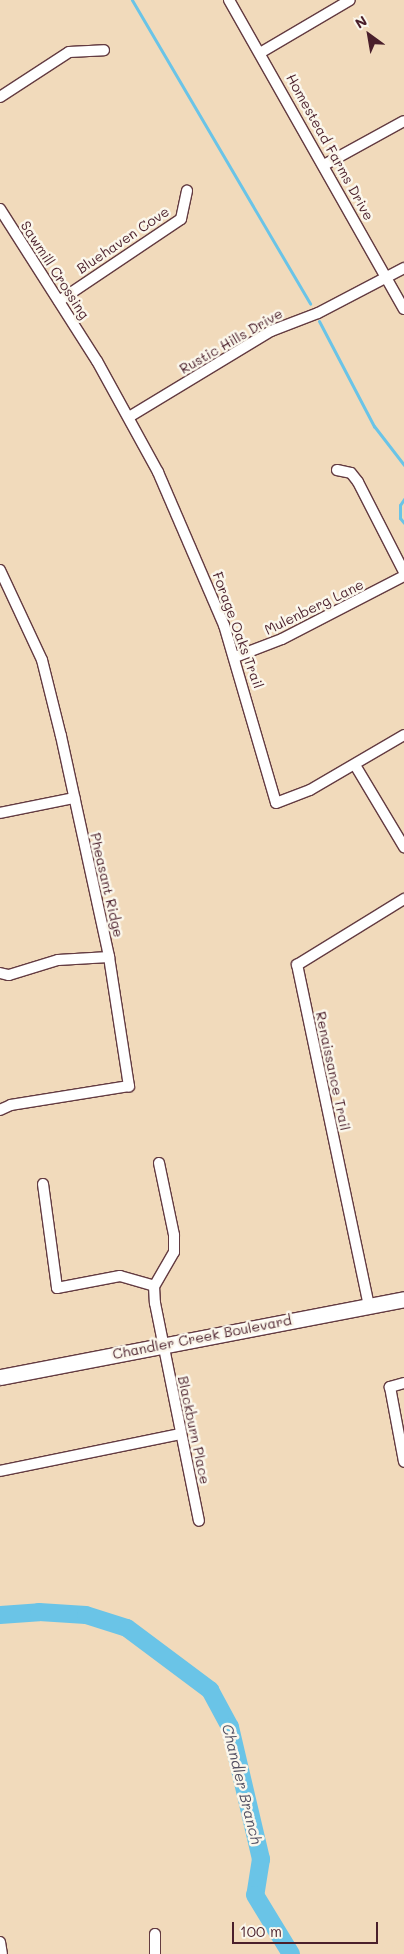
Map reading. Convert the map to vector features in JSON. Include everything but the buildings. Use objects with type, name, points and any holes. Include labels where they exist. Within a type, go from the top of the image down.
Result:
[{"type":"street","name":"Homestead Farms Drive","points":[[229,0],[404,309]]},
{"type":"street","points":[[260,52],[350,0]]},
{"type":"street","points":[[0,96],[69,52],[104,50]]},
{"type":"street","points":[[324,165],[404,121]]},
{"type":"street","name":"Bluehaven Cove","points":[[59,301],[181,220],[187,191]]},
{"type":"street","name":"Sawmill Crossing","points":[[0,209],[87,345]]},
{"type":"street","name":"Rustic Hills Drive","points":[[129,417],[271,331],[318,313],[404,268]]},
{"type":"street","name":"Forage Oaks Trail","points":[[87,345],[129,417],[158,472],[196,558],[235,657],[276,803],[310,790],[404,735]]},
{"type":"street","points":[[338,470],[351,473],[358,482],[404,572]]},
{"type":"street","name":"Pheasant Ridge","points":[[0,570],[42,660],[109,957],[129,1086],[11,1105],[0,1110]]},
{"type":"street","name":"Mulenberg Lane","points":[[235,657],[282,639],[404,576]]},
{"type":"street","points":[[355,765],[404,847]]},
{"type":"street","points":[[0,813],[74,798]]},
{"type":"street","name":"Renaissance Trail","points":[[368,1306],[297,965],[404,899]]},
{"type":"street","points":[[0,973],[9,975],[58,960],[109,957]]},
{"type":"street","points":[[43,1184],[57,1288],[120,1276],[154,1286],[174,1252],[174,1235],[158,1163]]},
{"type":"street","name":"Blackburn Place","points":[[154,1286],[162,1344],[199,1521]]},
{"type":"street","name":"Chandler Creek Boulevard","points":[[0,1376],[404,1299]]},
{"type":"street","points":[[404,1383],[390,1387],[404,1462]]},
{"type":"street","points":[[0,1470],[180,1434]]},
{"type":"street","points":[[154,1934],[155,1954]]},
{"type":"street","points":[[0,1942],[2,1954]]},
{"type":"waterway","points":[[132,0],[310,304]]},
{"type":"waterway","points":[[319,321],[374,426],[404,465]]},
{"type":"waterway","points":[[404,499],[400,505],[400,518],[404,523]]},
{"type":"waterway","name":"Chandler Branch","points":[[0,1615],[39,1612],[86,1615],[127,1628],[210,1690],[230,1727],[261,1859],[255,1895],[291,1954]]}]
